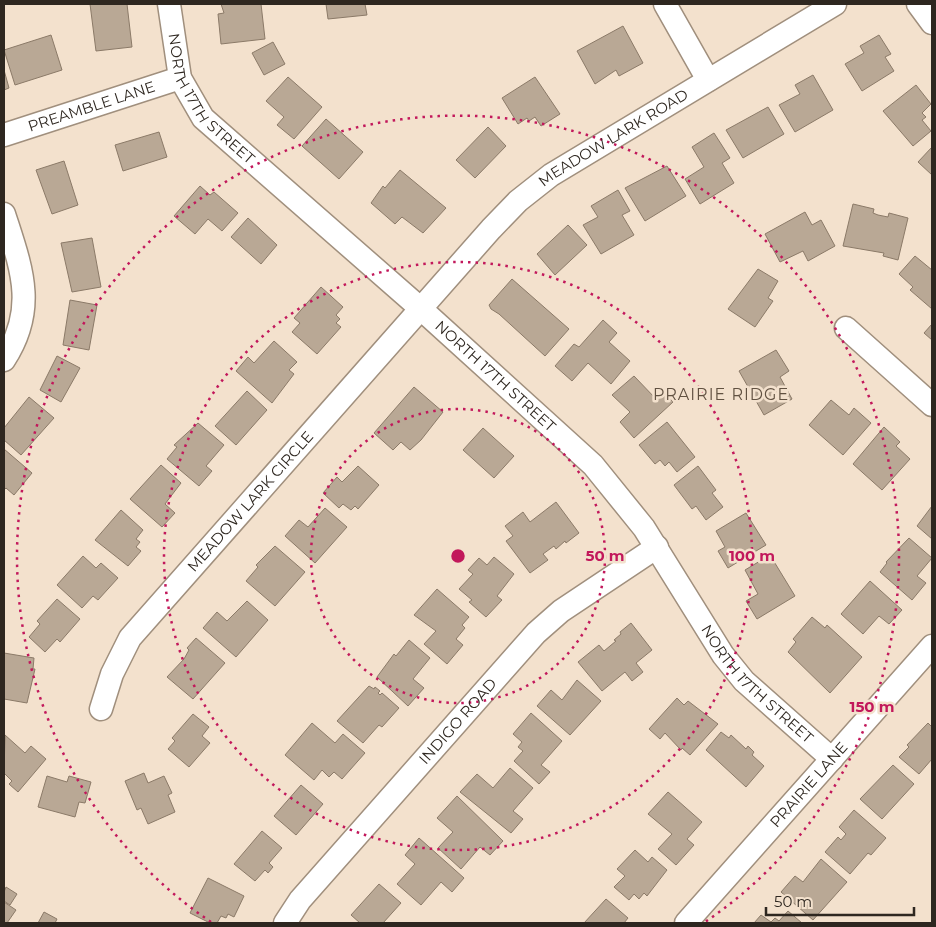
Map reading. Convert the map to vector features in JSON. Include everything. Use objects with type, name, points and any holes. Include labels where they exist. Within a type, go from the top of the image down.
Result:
[{"type":"street","name":"NORTH 17TH STREET","points":[[169,4],[180,78],[194,105],[214,129],[420,308],[593,466],[657,547],[723,655],[744,681],[832,759]]},
{"type":"street","points":[[665,4],[708,80]]},
{"type":"street","name":"MEADOW LARK ROAD","points":[[420,308],[518,201],[551,175],[835,4]]},
{"type":"street","points":[[918,4],[932,23]]},
{"type":"street","name":"PREAMBLE LANE","points":[[4,135],[180,78]]},
{"type":"street","points":[[4,214],[19,261],[25,295],[20,328],[4,360]]},
{"type":"street","name":"MEADOW LARK CIRCLE","points":[[101,709],[112,674],[130,638],[420,308]]},
{"type":"street","points":[[846,328],[932,405]]},
{"type":"street","name":"INDIGO ROAD","points":[[285,923],[300,900],[536,633],[561,611],[657,547]]},
{"type":"street","name":"PRAIRIE LANE","points":[[686,923],[932,646]]},
{"type":"building","points":[[90,4],[127,4],[132,47],[96,51]]},
{"type":"building","points":[[221,4],[261,4],[265,39],[221,44],[218,14],[224,13]]},
{"type":"building","points":[[326,4],[365,4],[367,15],[328,19]]},
{"type":"building","points":[[623,26],[643,63],[619,76],[616,70],[595,84],[577,51]]},
{"type":"building","points":[[51,35],[62,70],[15,85],[4,50]]},
{"type":"building","points":[[879,35],[891,54],[885,57],[894,71],[862,91],[845,64],[864,53],[860,46]]},
{"type":"building","points":[[273,42],[285,64],[264,75],[252,53]]},
{"type":"building","points":[[4,70],[9,88],[4,90]]},
{"type":"building","points":[[813,75],[833,110],[795,132],[779,105],[800,94],[795,85]]},
{"type":"building","points":[[288,77],[322,107],[294,139],[277,125],[284,117],[266,101]]},
{"type":"building","points":[[535,77],[560,114],[541,126],[535,117],[529,121],[527,118],[518,124],[502,98]]},
{"type":"building","points":[[916,85],[931,104],[922,113],[926,117],[922,120],[931,131],[913,146],[883,111]]},
{"type":"building","points":[[768,107],[784,134],[743,158],[726,130]]},
{"type":"building","points":[[326,119],[363,152],[339,179],[302,146]]},
{"type":"building","points":[[488,127],[506,146],[475,178],[456,160]]},
{"type":"building","points":[[159,132],[167,157],[123,171],[115,145]]},
{"type":"building","points":[[714,133],[730,158],[722,163],[734,183],[700,204],[685,179],[704,167],[692,147]]},
{"type":"building","points":[[932,147],[932,175],[918,162]]},
{"type":"building","points":[[64,161],[78,205],[52,214],[36,170]]},
{"type":"building","points":[[667,166],[686,196],[645,221],[625,188]]},
{"type":"building","points":[[400,170],[446,208],[423,233],[402,217],[395,224],[371,203],[383,186],[385,188]]},
{"type":"building","points":[[200,186],[210,195],[214,192],[238,213],[222,231],[208,219],[195,234],[174,216]]},
{"type":"building","points":[[618,190],[630,211],[622,215],[634,235],[601,254],[583,225],[598,217],[591,206]]},
{"type":"building","points":[[853,204],[874,209],[873,213],[878,215],[888,217],[889,213],[908,218],[898,260],[883,256],[884,253],[843,246]]},
{"type":"building","points":[[805,212],[812,225],[821,220],[835,246],[808,261],[803,251],[780,262],[765,234]]},
{"type":"building","points":[[248,218],[277,245],[261,264],[231,237]]},
{"type":"building","points":[[568,225],[587,245],[555,275],[537,254]]},
{"type":"building","points":[[92,238],[101,287],[72,292],[61,243]]},
{"type":"building","points":[[915,256],[932,270],[932,309],[910,290],[913,287],[899,274]]},
{"type":"building","points":[[758,269],[778,281],[768,298],[773,301],[755,327],[728,309]]},
{"type":"building","points":[[512,279],[569,329],[545,356],[491,309],[489,305]]},
{"type":"building","points":[[321,287],[343,307],[336,315],[340,319],[336,323],[341,327],[317,354],[292,332],[300,323],[294,318]]},
{"type":"building","points":[[70,300],[97,305],[89,350],[63,345]]},
{"type":"building","points":[[603,320],[617,333],[609,342],[630,361],[611,384],[588,363],[572,381],[555,366],[574,344],[579,347]]},
{"type":"building","points":[[932,324],[932,340],[924,333]]},
{"type":"building","points":[[274,341],[297,362],[289,370],[294,374],[272,403],[236,371],[248,357],[254,363]]},
{"type":"building","points":[[776,350],[789,371],[780,377],[792,399],[764,415],[739,371]]},
{"type":"building","points":[[57,356],[80,368],[61,402],[40,390]]},
{"type":"building","points":[[634,376],[656,399],[664,392],[673,402],[634,438],[620,422],[630,412],[612,395]]},
{"type":"building","points":[[414,387],[443,412],[421,440],[410,450],[401,442],[393,450],[374,433]]},
{"type":"building","points":[[247,391],[267,410],[236,445],[215,426]]},
{"type":"building","points":[[29,397],[54,418],[21,455],[4,440],[4,428]]},
{"type":"building","points":[[831,400],[849,415],[854,408],[871,423],[843,455],[809,425]]},
{"type":"building","points":[[667,422],[695,457],[677,472],[669,462],[665,466],[660,460],[655,464],[639,445]]},
{"type":"building","points":[[198,423],[224,445],[206,466],[212,471],[199,486],[167,459],[177,447],[174,445]]},
{"type":"building","points":[[884,427],[900,442],[896,446],[910,459],[882,490],[853,464]]},
{"type":"building","points":[[483,428],[514,456],[494,478],[463,450]]},
{"type":"building","points":[[4,449],[32,473],[14,495],[6,488],[4,490]]},
{"type":"building","points":[[161,465],[181,483],[165,504],[175,513],[162,527],[130,499]]},
{"type":"building","points":[[358,466],[379,485],[358,509],[355,506],[351,510],[343,504],[339,508],[323,493],[337,477],[342,482]]},
{"type":"building","points":[[698,466],[716,490],[712,493],[723,507],[706,520],[696,506],[692,509],[674,485]]},
{"type":"building","points":[[556,502],[579,533],[556,549],[554,546],[543,554],[548,560],[530,573],[506,541],[513,536],[505,526],[523,512],[530,522]]},
{"type":"building","points":[[932,506],[932,539],[917,526]]},
{"type":"building","points":[[325,508],[347,527],[315,563],[285,536],[299,520],[308,527]]},
{"type":"building","points":[[121,510],[143,530],[136,539],[140,542],[136,547],[141,551],[128,566],[95,540]]},
{"type":"building","points":[[746,513],[766,545],[728,568],[718,551],[725,547],[716,531]]},
{"type":"building","points":[[909,538],[932,558],[917,576],[926,583],[912,600],[880,572],[886,562]]},
{"type":"building","points":[[275,546],[305,572],[275,606],[246,581],[258,567],[256,565]]},
{"type":"building","points":[[770,555],[795,596],[757,619],[746,601],[758,594],[745,570]]},
{"type":"building","points":[[83,556],[96,568],[101,563],[118,578],[98,600],[93,596],[82,608],[57,585]]},
{"type":"building","points":[[494,557],[514,574],[497,596],[502,600],[486,617],[469,602],[472,600],[459,589],[473,574],[468,570],[479,558],[487,565]]},
{"type":"building","points":[[870,581],[902,610],[889,624],[879,616],[863,634],[841,614]]},
{"type":"building","points":[[437,589],[469,617],[462,625],[465,628],[456,639],[463,645],[447,664],[424,644],[436,631],[414,615]]},
{"type":"building","points":[[57,599],[80,619],[60,642],[57,639],[45,652],[29,637],[40,624],[37,621]]},
{"type":"building","points":[[247,601],[268,620],[236,657],[203,628],[217,612],[227,621]]},
{"type":"building","points":[[812,617],[825,628],[827,625],[862,657],[830,693],[788,652],[796,642],[793,639]]},
{"type":"building","points":[[631,623],[652,650],[636,663],[643,672],[632,681],[625,672],[602,691],[578,662],[599,645],[604,651],[616,641],[614,640],[621,634],[620,632]]},
{"type":"building","points":[[196,638],[225,663],[193,699],[167,677],[184,659],[189,650],[187,648]]},
{"type":"building","points":[[409,640],[430,658],[413,679],[424,688],[408,706],[377,677],[394,654],[396,656]]},
{"type":"building","points":[[4,653],[34,658],[33,669],[35,669],[27,703],[4,699]]},
{"type":"building","points":[[577,680],[601,701],[570,735],[537,706],[551,690],[562,700]]},
{"type":"building","points":[[369,686],[374,689],[375,687],[380,691],[378,693],[380,695],[382,693],[399,708],[382,727],[379,725],[363,743],[337,721]]},
{"type":"building","points":[[677,698],[684,705],[688,701],[718,724],[690,755],[682,748],[681,750],[665,733],[660,739],[649,729]]},
{"type":"building","points":[[531,713],[562,741],[541,765],[550,772],[539,784],[514,761],[523,751],[518,747],[522,742],[513,734]]},
{"type":"building","points":[[193,714],[209,727],[202,736],[210,743],[189,767],[168,749],[175,741],[172,738]]},
{"type":"building","points":[[312,723],[335,743],[343,734],[365,753],[342,779],[334,772],[329,777],[322,770],[314,780],[285,755]]},
{"type":"building","points":[[928,723],[932,727],[932,759],[919,774],[899,757],[909,747],[907,745]]},
{"type":"building","points":[[721,732],[729,738],[731,735],[746,749],[748,746],[754,752],[752,755],[764,766],[746,787],[706,750]]},
{"type":"building","points":[[5,735],[25,753],[31,746],[46,759],[18,792],[9,784],[12,781],[4,773]]},
{"type":"building","points":[[893,765],[914,784],[882,819],[860,799]]},
{"type":"building","points":[[510,768],[533,788],[513,811],[523,819],[511,833],[460,792],[477,774],[493,788]]},
{"type":"building","points":[[144,773],[148,783],[164,776],[172,793],[168,795],[175,812],[148,824],[141,808],[137,810],[125,781]]},
{"type":"building","points":[[47,776],[67,782],[69,776],[91,782],[85,803],[79,802],[75,817],[38,807]]},
{"type":"building","points":[[301,785],[323,804],[296,835],[274,816]]},
{"type":"building","points":[[668,792],[702,822],[687,839],[694,845],[676,865],[658,849],[672,834],[648,814]]},
{"type":"building","points":[[457,796],[503,841],[490,855],[480,847],[461,869],[438,848],[453,832],[437,818]]},
{"type":"building","points":[[854,810],[886,838],[871,855],[868,853],[850,874],[825,852],[838,837],[841,840],[846,834],[839,827]]},
{"type":"building","points":[[262,831],[282,848],[269,863],[273,867],[268,873],[265,870],[255,881],[234,864]]},
{"type":"building","points":[[419,838],[464,878],[452,892],[441,882],[421,905],[397,884],[415,864],[405,855]]},
{"type":"building","points":[[635,850],[648,862],[652,857],[667,870],[647,896],[644,893],[639,899],[634,894],[629,900],[614,887],[625,876],[617,869]]},
{"type":"building","points":[[821,859],[847,882],[813,920],[781,892],[795,876],[803,882]]},
{"type":"building","points":[[208,878],[244,896],[234,917],[228,914],[226,918],[221,916],[217,923],[210,923],[190,913]]},
{"type":"building","points":[[379,884],[401,903],[383,923],[360,923],[351,915]]},
{"type":"building","points":[[6,887],[17,894],[10,905],[4,901]]},
{"type":"building","points":[[606,899],[628,918],[624,923],[584,923]]},
{"type":"building","points":[[4,902],[16,910],[7,923],[4,923]]},
{"type":"building","points":[[788,911],[802,923],[754,923],[761,915],[771,922],[775,918],[779,921]]},
{"type":"building","points":[[44,912],[57,919],[55,923],[38,923]]},
{"type":"district","name":"PRAIRIE RIDGE","points":[[721,394]]}]
